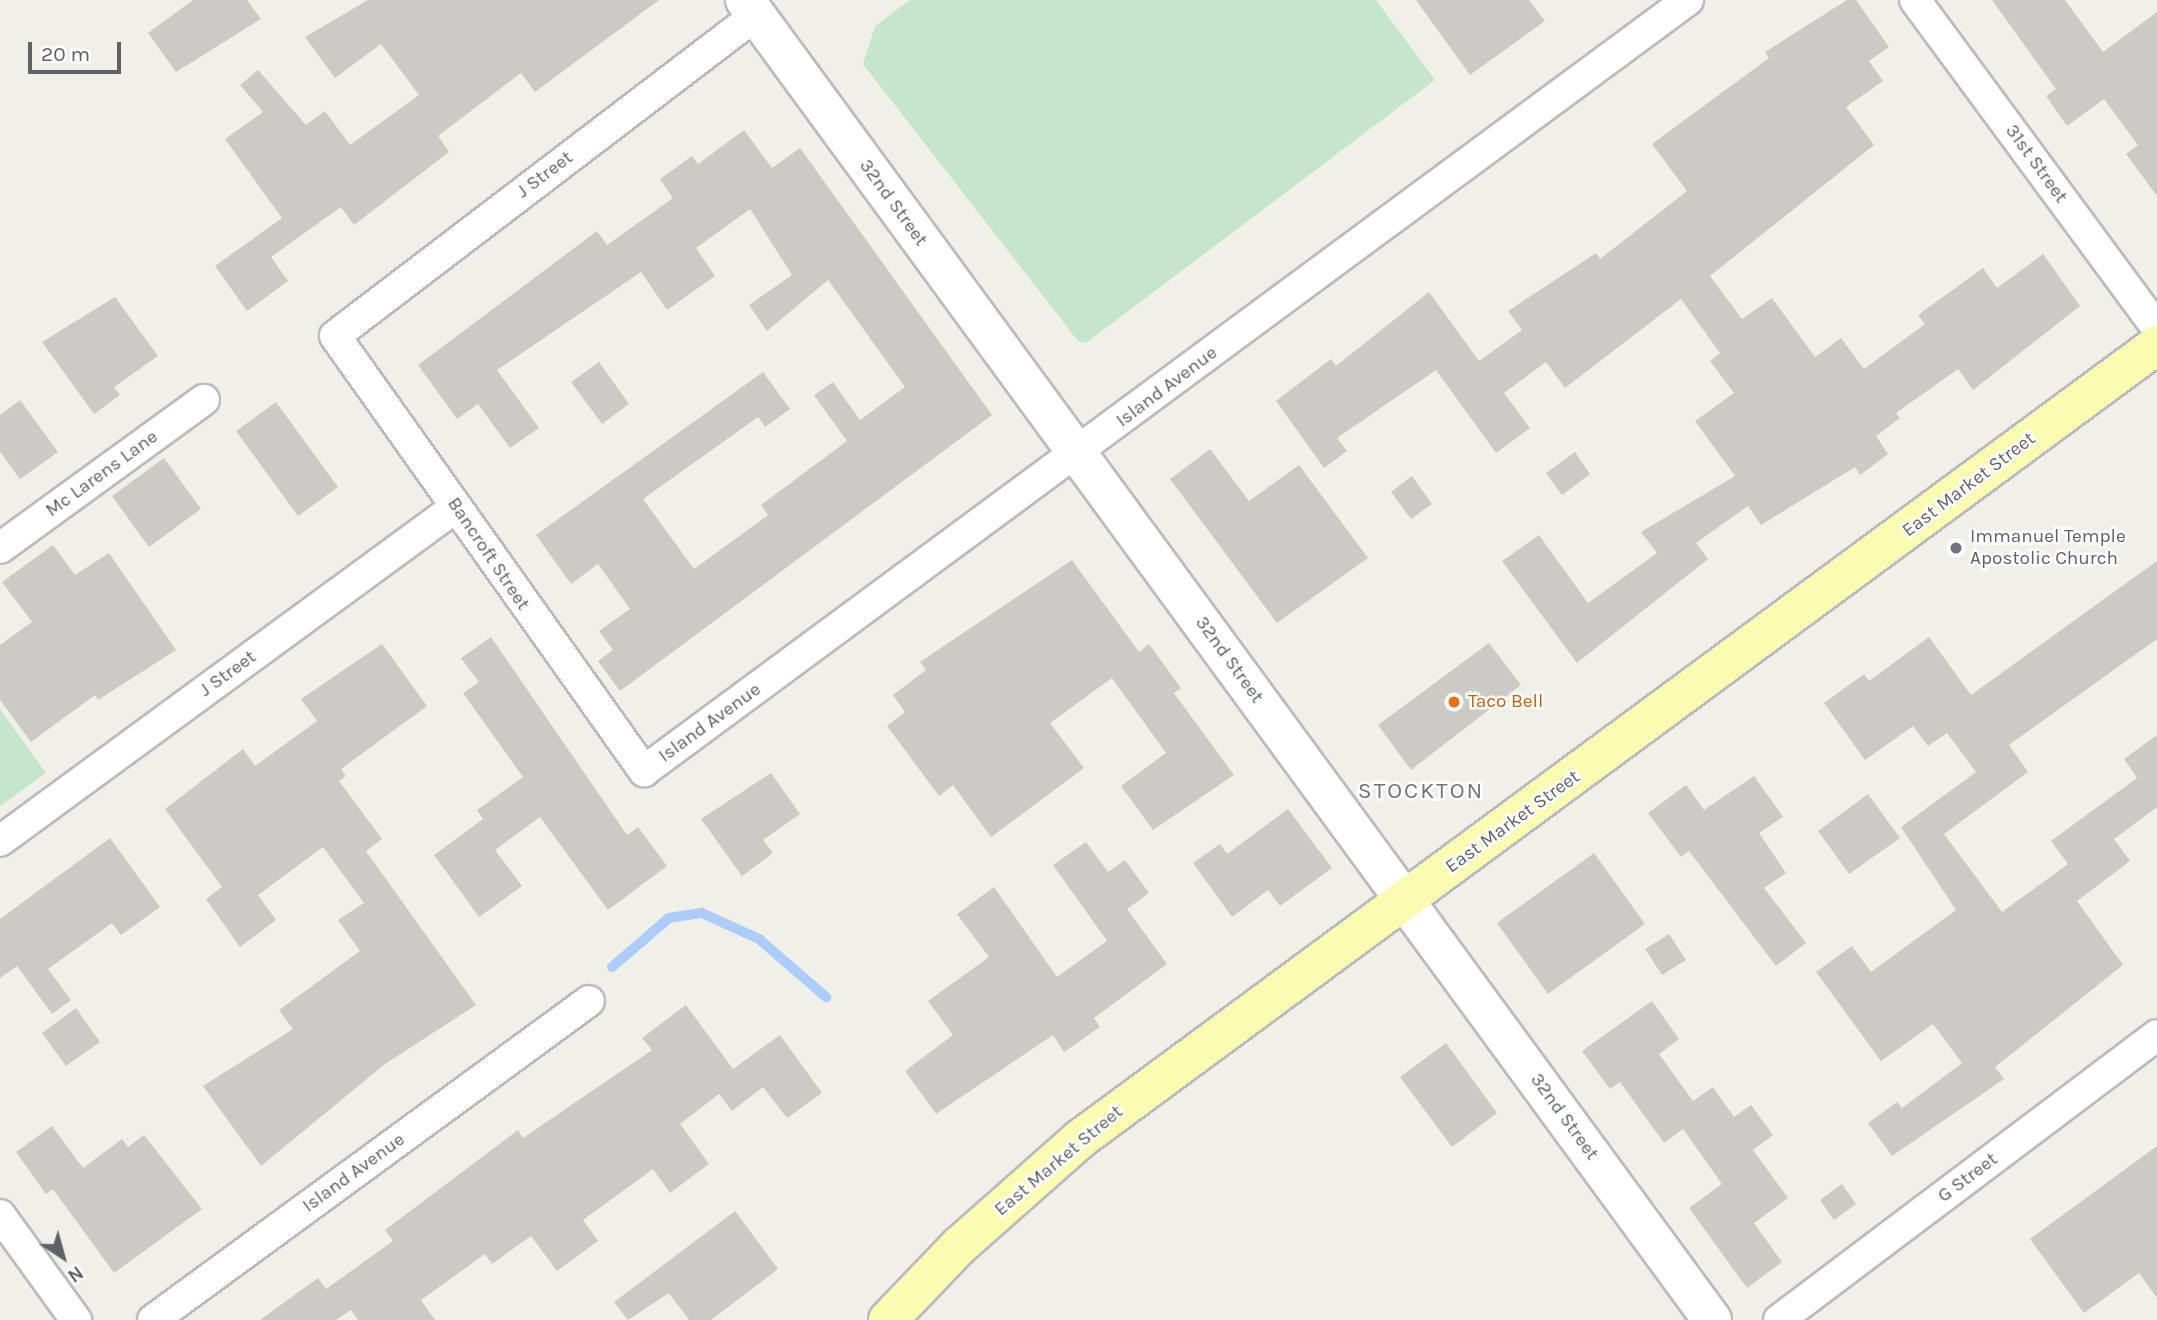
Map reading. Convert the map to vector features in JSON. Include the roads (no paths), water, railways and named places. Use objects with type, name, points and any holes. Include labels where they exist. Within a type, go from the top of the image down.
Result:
[{"type":"main road","name":"32nd Street","points":[[750,7],[1712,1320]]},
{"type":"main road","name":"East Market Street","points":[[888,1320],[959,1246],[1080,1139],[2157,345]]},
{"type":"street","name":"Island Avenue","points":[[644,771],[1688,0]]},
{"type":"street","name":"31st Street","points":[[1915,0],[2157,328]]},
{"type":"street","name":"J Street","points":[[335,335],[750,7]]},
{"type":"street","name":"Bancroft Street","points":[[335,335],[644,771]]},
{"type":"street","name":"Mc Larens Lane","points":[[0,548],[204,400]]},
{"type":"street","name":"J Street","points":[[0,841],[456,508]]},
{"type":"street","name":"Island Avenue","points":[[152,1320],[589,1001]]},
{"type":"street","name":"G Street","points":[[1779,1320],[2157,1035]]},
{"type":"street","points":[[0,1215],[75,1320]]},
{"type":"waterway","points":[[612,967],[669,918],[702,913],[759,939],[826,997]]},
{"type":"place","name":"Immanuel Temple Apostolic Church","points":[[1956,548]]},
{"type":"place","name":"Taco Bell","points":[[1454,702]]},
{"type":"district","name":"STOCKTON","points":[[1421,791]]}]
